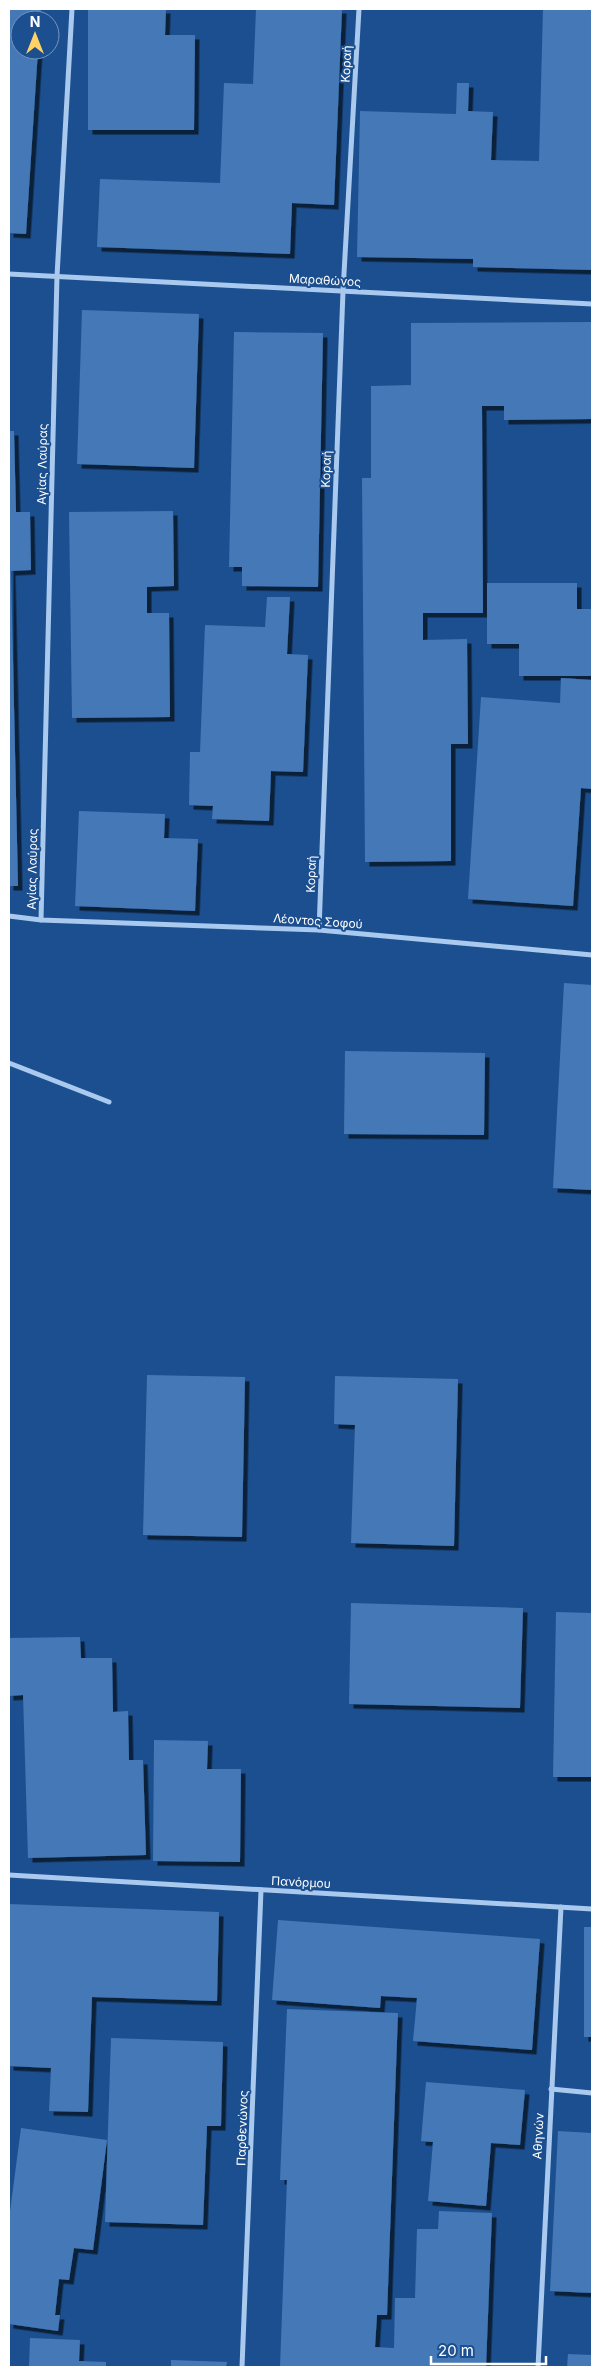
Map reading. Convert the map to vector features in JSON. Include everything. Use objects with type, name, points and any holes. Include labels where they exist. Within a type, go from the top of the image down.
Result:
[{"type":"street","name":"Αγίας Λαύρας","points":[[41,920],[57,276],[72,9]]},
{"type":"street","name":"Κοραή","points":[[319,930],[342,291],[359,9]]},
{"type":"street","name":"Μαραθώνος","points":[[9,274],[592,304]]},
{"type":"street","name":"Λέοντος Σοφού","points":[[9,916],[41,920],[319,930],[592,955]]},
{"type":"street","points":[[9,1063],[109,1102]]},
{"type":"street","name":"Πανόρμου","points":[[9,1875],[592,1908]]},
{"type":"street","name":"Παρθενώνος","points":[[242,2367],[261,1890]]},
{"type":"street","name":"Αθηνών","points":[[538,2367],[561,1907]]},
{"type":"street","points":[[551,2089],[592,2093]]},
{"type":"building","points":[[9,9],[41,9],[10,10],[10,60],[37,60],[26,234],[9,233]]},
{"type":"building","points":[[88,9],[166,9],[165,35],[195,35],[194,130],[88,130]]},
{"type":"building","points":[[256,9],[342,9],[334,205],[292,203],[290,254],[97,247],[100,179],[220,183],[224,83],[253,84]]},
{"type":"building","points":[[543,9],[592,9],[592,270],[473,267],[473,259],[357,257],[360,111],[456,114],[457,83],[469,83],[468,111],[493,112],[491,160],[539,161]]},
{"type":"building","points":[[82,310],[199,314],[194,468],[77,464]]},
{"type":"building","points":[[592,322],[592,419],[504,420],[504,406],[482,406],[483,613],[423,613],[423,640],[467,639],[468,744],[451,744],[451,861],[365,862],[362,478],[371,478],[371,386],[411,385],[411,323]]},
{"type":"building","points":[[234,332],[323,333],[318,587],[242,586],[242,567],[229,567]]},
{"type":"building","points":[[9,431],[14,431],[16,512],[30,512],[31,570],[11,571],[18,886],[9,886]]},
{"type":"building","points":[[173,511],[174,586],[147,587],[147,613],[169,613],[170,717],[72,718],[69,512]]},
{"type":"building","points":[[487,583],[577,583],[577,609],[592,609],[592,676],[519,676],[519,644],[487,644]]},
{"type":"building","points":[[267,597],[290,597],[287,654],[308,655],[303,772],[271,771],[269,821],[212,819],[213,806],[189,805],[190,752],[200,752],[205,625],[265,627]]},
{"type":"building","points":[[561,678],[592,680],[592,789],[581,788],[573,906],[468,899],[481,697],[560,703]]},
{"type":"building","points":[[79,811],[165,814],[164,838],[198,839],[195,911],[75,906]]},
{"type":"building","points":[[564,983],[592,985],[592,1190],[553,1188]]},
{"type":"building","points":[[345,1051],[485,1053],[484,1135],[344,1134]]},
{"type":"building","points":[[147,1375],[245,1377],[242,1537],[143,1535]]},
{"type":"building","points":[[335,1376],[458,1379],[454,1546],[351,1543],[355,1425],[334,1424]]},
{"type":"building","points":[[351,1603],[523,1608],[520,1708],[349,1704]]},
{"type":"building","points":[[556,1612],[592,1613],[592,1777],[553,1777]]},
{"type":"building","points":[[80,1637],[81,1658],[112,1658],[113,1712],[128,1711],[129,1760],[143,1760],[146,1855],[28,1858],[23,1695],[9,1696],[9,1638]]},
{"type":"building","points":[[154,1740],[208,1741],[207,1769],[241,1769],[240,1862],[153,1861]]},
{"type":"building","points":[[9,1904],[219,1912],[217,2001],[92,1997],[88,2112],[49,2111],[51,2068],[9,2066]]},
{"type":"building","points":[[278,1920],[540,1939],[532,2050],[413,2041],[417,1998],[381,1996],[380,2008],[272,2000]]},
{"type":"building","points":[[584,1927],[592,1927],[592,2037],[584,2037]]},
{"type":"building","points":[[287,2009],[398,2013],[387,2315],[377,2315],[375,2347],[394,2348],[395,2298],[415,2298],[417,2229],[438,2229],[439,2211],[492,2213],[486,2367],[280,2367],[287,2180],[280,2180]]},
{"type":"building","points":[[111,2038],[223,2042],[221,2126],[207,2126],[203,2225],[105,2222]]},
{"type":"building","points":[[426,2082],[525,2090],[520,2145],[491,2143],[486,2206],[428,2201],[433,2142],[421,2141]]},
{"type":"building","points":[[21,2128],[107,2140],[93,2250],[74,2248],[69,2280],[59,2279],[55,2315],[60,2315],[58,2331],[9,2324],[9,2219]]},
{"type":"building","points":[[558,2131],[592,2133],[592,2293],[550,2291]]},
{"type":"building","points":[[30,2338],[80,2340],[79,2361],[106,2362],[106,2367],[29,2367]]},
{"type":"building","points":[[568,2354],[592,2355],[592,2367],[567,2367]]},
{"type":"building","points":[[171,2360],[227,2362],[226,2367],[171,2367]]}]
